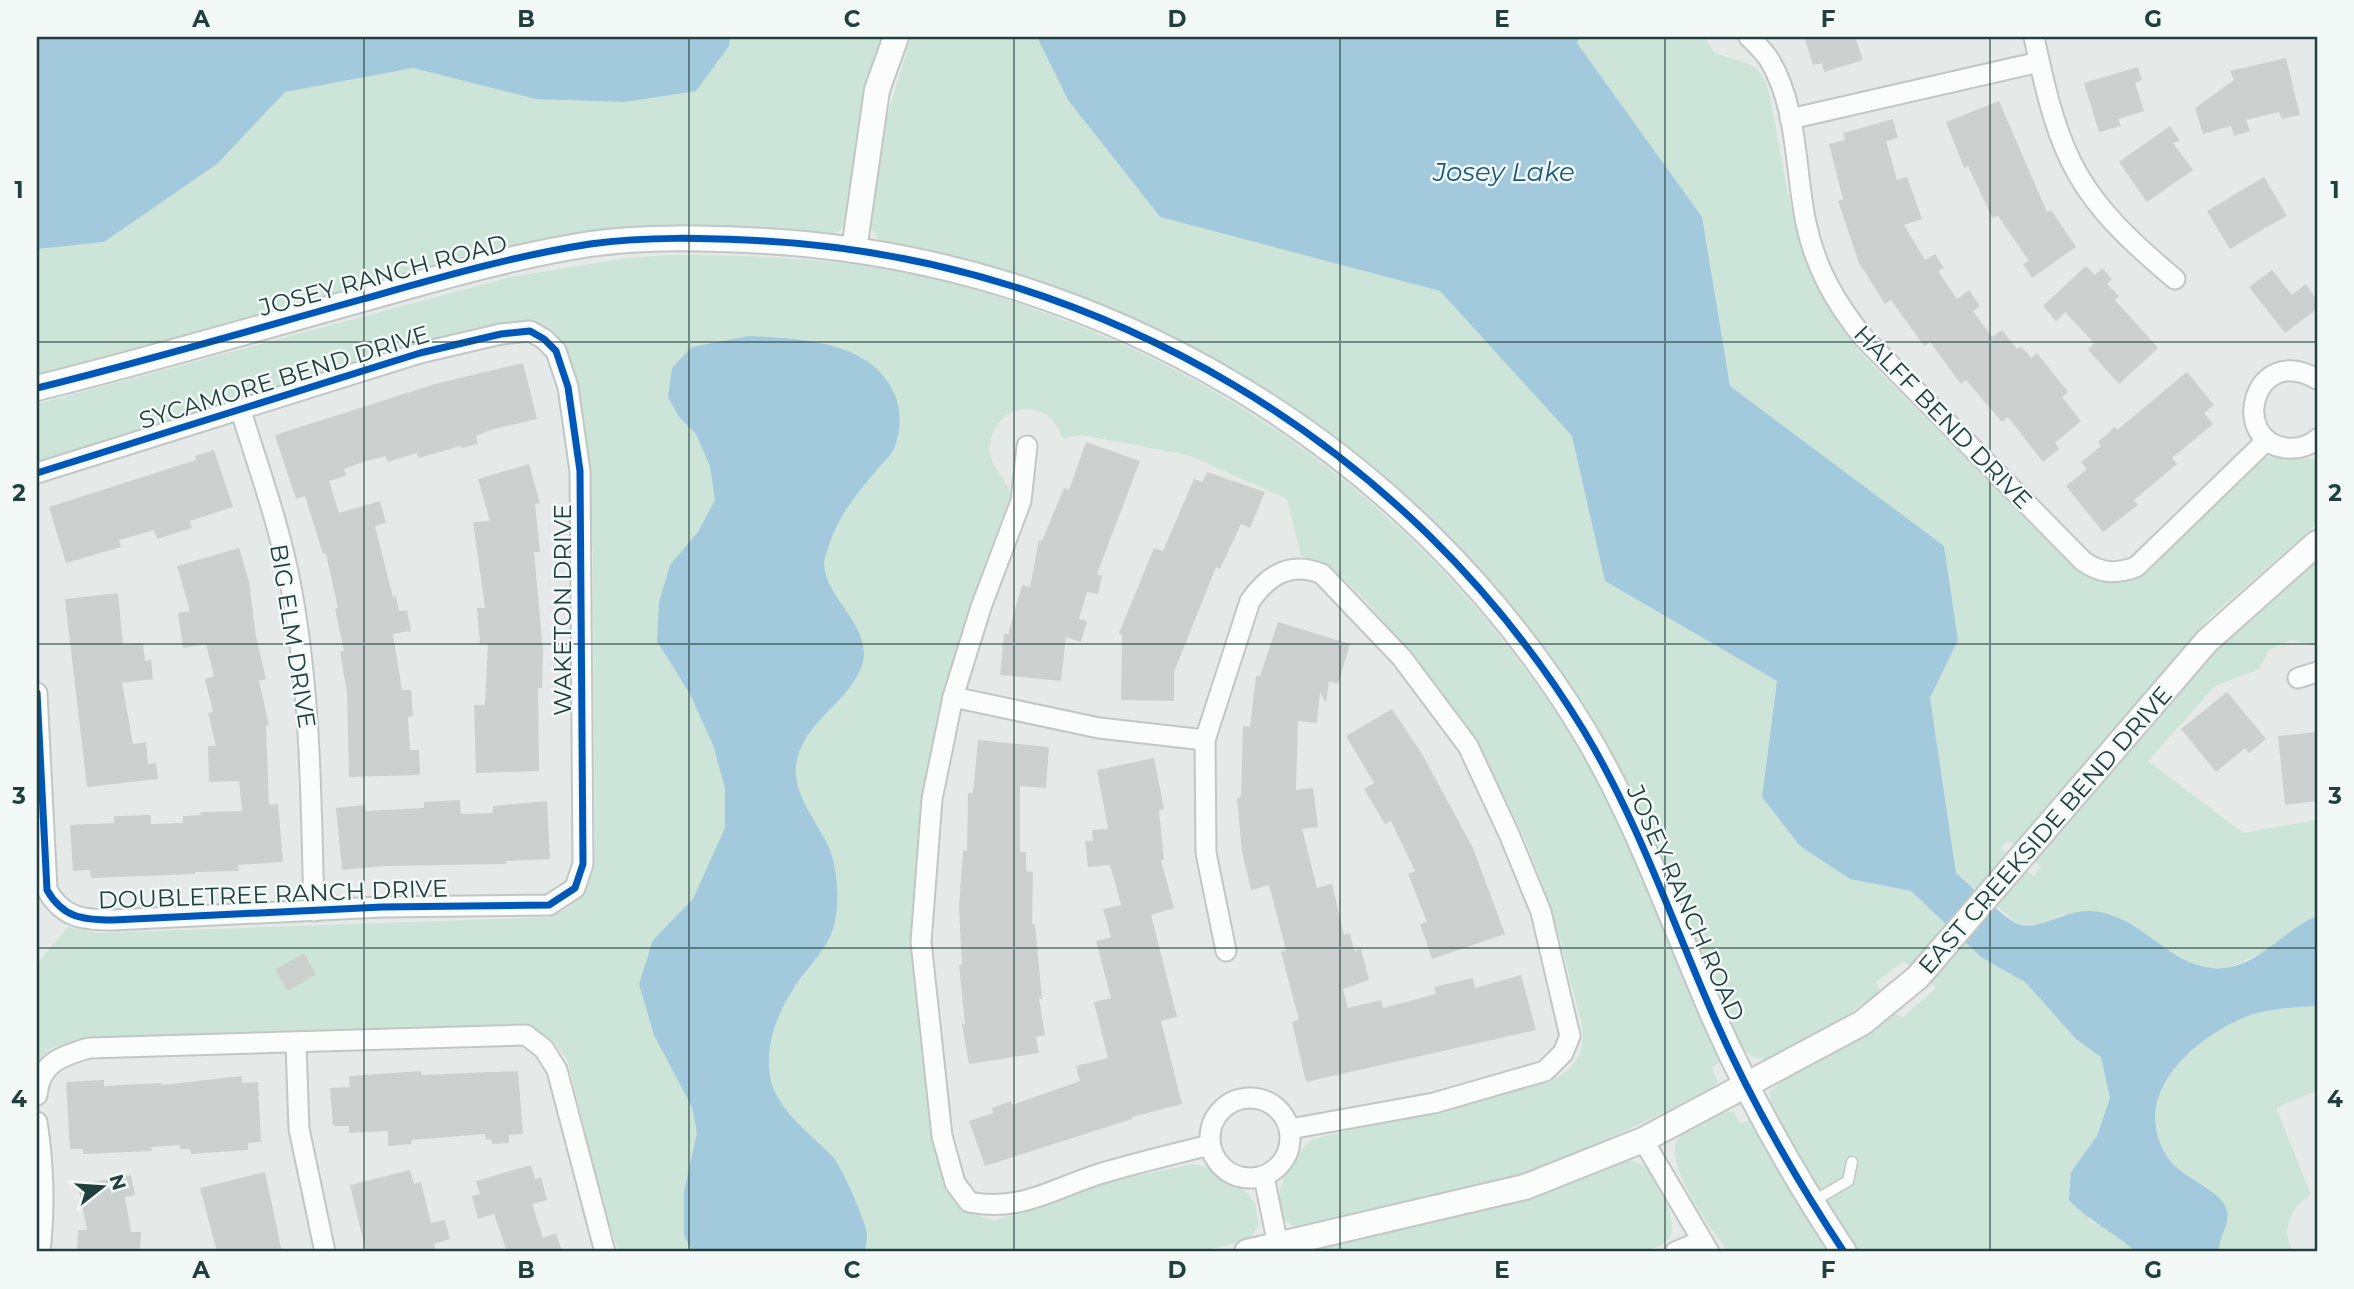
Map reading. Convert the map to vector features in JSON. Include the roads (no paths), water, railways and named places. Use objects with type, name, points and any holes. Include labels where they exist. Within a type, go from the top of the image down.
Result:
[{"type":"street","points":[[854,250],[877,90],[896,37]]},
{"type":"street","name":"HALFF BEND DRIVE","points":[[1749,37],[1770,61],[1790,119],[1812,246],[1824,279],[1846,316],[1863,337],[2092,568],[2115,573],[2136,567],[2267,440]]},
{"type":"street","points":[[2034,37],[2053,122],[2071,168],[2094,203],[2126,239],[2175,279]]},
{"type":"street","points":[[1790,119],[2039,62]]},
{"type":"street","name":"JOSEY RANCH ROAD","points":[[37,388],[459,272],[593,244],[718,239],[894,255],[1000,281],[1124,327],[1183,355],[1247,391],[1368,478],[1420,526],[1476,584],[1517,636],[1583,730],[1649,859],[1717,1024],[1811,1202],[1844,1252]]},
{"type":"street","name":"SYCAMORE BEND DRIVE","points":[[37,473],[359,370],[474,340],[530,331],[544,339]]},
{"type":"street","name":"WAKETON DRIVE","points":[[544,339],[556,351],[568,387],[580,471],[583,864],[575,888]]},
{"type":"street","points":[[2317,379],[2305,372],[2290,370],[2274,374],[2262,383],[2255,397],[2253,413],[2257,428],[2267,440],[2281,447],[2296,449],[2317,439]]},
{"type":"street","name":"BIG ELM DRIVE","points":[[240,408],[291,585],[309,718],[314,911]]},
{"type":"street","points":[[1027,446],[1021,501],[981,607],[953,697],[932,799],[921,942],[942,1136],[955,1183],[969,1202],[995,1207],[1030,1200],[1097,1175],[1210,1145]]},
{"type":"street","name":"EAST CREEKSIDE BEND DRIVE","points":[[1247,1252],[1525,1187],[1643,1140],[1863,1023],[1918,977],[2207,641],[2317,543]]},
{"type":"street","points":[[1226,951],[1206,853],[1205,740],[1250,601],[1263,583],[1287,570],[1311,570],[1322,574],[1402,658],[1468,746],[1509,834],[1541,912],[1570,1036],[1563,1053],[1545,1071],[1434,1103],[1290,1129]]},
{"type":"street","points":[[2298,678],[2317,672]]},
{"type":"street","name":"DOUBLETREE RANCH DRIVE","points":[[37,693],[47,890],[55,904],[69,915],[113,920],[549,905],[575,888]]},
{"type":"street","points":[[953,697],[1099,728],[1205,740]]},
{"type":"street","points":[[37,1095],[46,1068],[57,1057],[89,1048],[296,1044],[526,1035],[544,1049],[557,1070],[605,1252]]},
{"type":"street","points":[[296,1044],[299,1129],[325,1252]]},
{"type":"street","points":[[1263,1099],[1284,1116],[1290,1129],[1288,1152],[1274,1171],[1264,1177],[1250,1179],[1230,1173],[1215,1158],[1210,1145],[1210,1131],[1215,1118],[1223,1107],[1235,1100],[1263,1099]]},
{"type":"street","points":[[37,1122],[44,1168],[40,1252]]},
{"type":"street","points":[[1643,1140],[1705,1247],[1675,1252]]},
{"type":"street","points":[[1264,1177],[1278,1245]]},
{"type":"lane","points":[[1811,1202],[1849,1181],[1852,1162]]},
{"type":"water","points":[[37,37],[730,37],[729,46],[696,91],[625,102],[536,99],[413,68],[285,92],[217,164],[104,242],[37,249]]},
{"type":"water","name":"Josey Lake","points":[[1037,37],[1580,37],[1577,43],[1702,217],[1730,386],[1944,546],[1958,640],[1930,698],[1956,873],[2018,924],[2028,926],[2083,911],[2096,911],[2125,921],[2179,957],[2209,968],[2225,968],[2250,960],[2317,916],[2317,1006],[2264,1012],[2227,1026],[2188,1054],[2172,1072],[2161,1091],[2156,1113],[2157,1135],[2168,1158],[2182,1172],[2218,1197],[2227,1211],[2227,1222],[2219,1252],[2136,1252],[2069,1200],[2071,1172],[2097,1136],[2110,1098],[2101,1057],[2076,1039],[2025,982],[1982,958],[1911,891],[1850,879],[1800,846],[1762,797],[1777,681],[1605,581],[1572,436],[1440,291],[1160,217],[1068,100]]},
{"type":"water","points":[[749,336],[811,341],[851,352],[883,375],[897,400],[899,414],[894,449],[844,513],[825,559],[827,577],[856,627],[864,654],[854,681],[806,738],[796,766],[796,777],[798,788],[833,859],[837,910],[829,938],[781,1011],[769,1054],[770,1077],[779,1100],[796,1121],[833,1157],[847,1181],[866,1230],[865,1252],[693,1252],[684,1236],[684,1192],[697,1133],[692,1107],[654,1035],[639,984],[653,940],[693,899],[725,828],[725,788],[713,745],[690,694],[657,641],[659,602],[670,565],[698,532],[715,500],[710,466],[696,434],[679,417],[668,397],[672,368],[692,347]]}]
